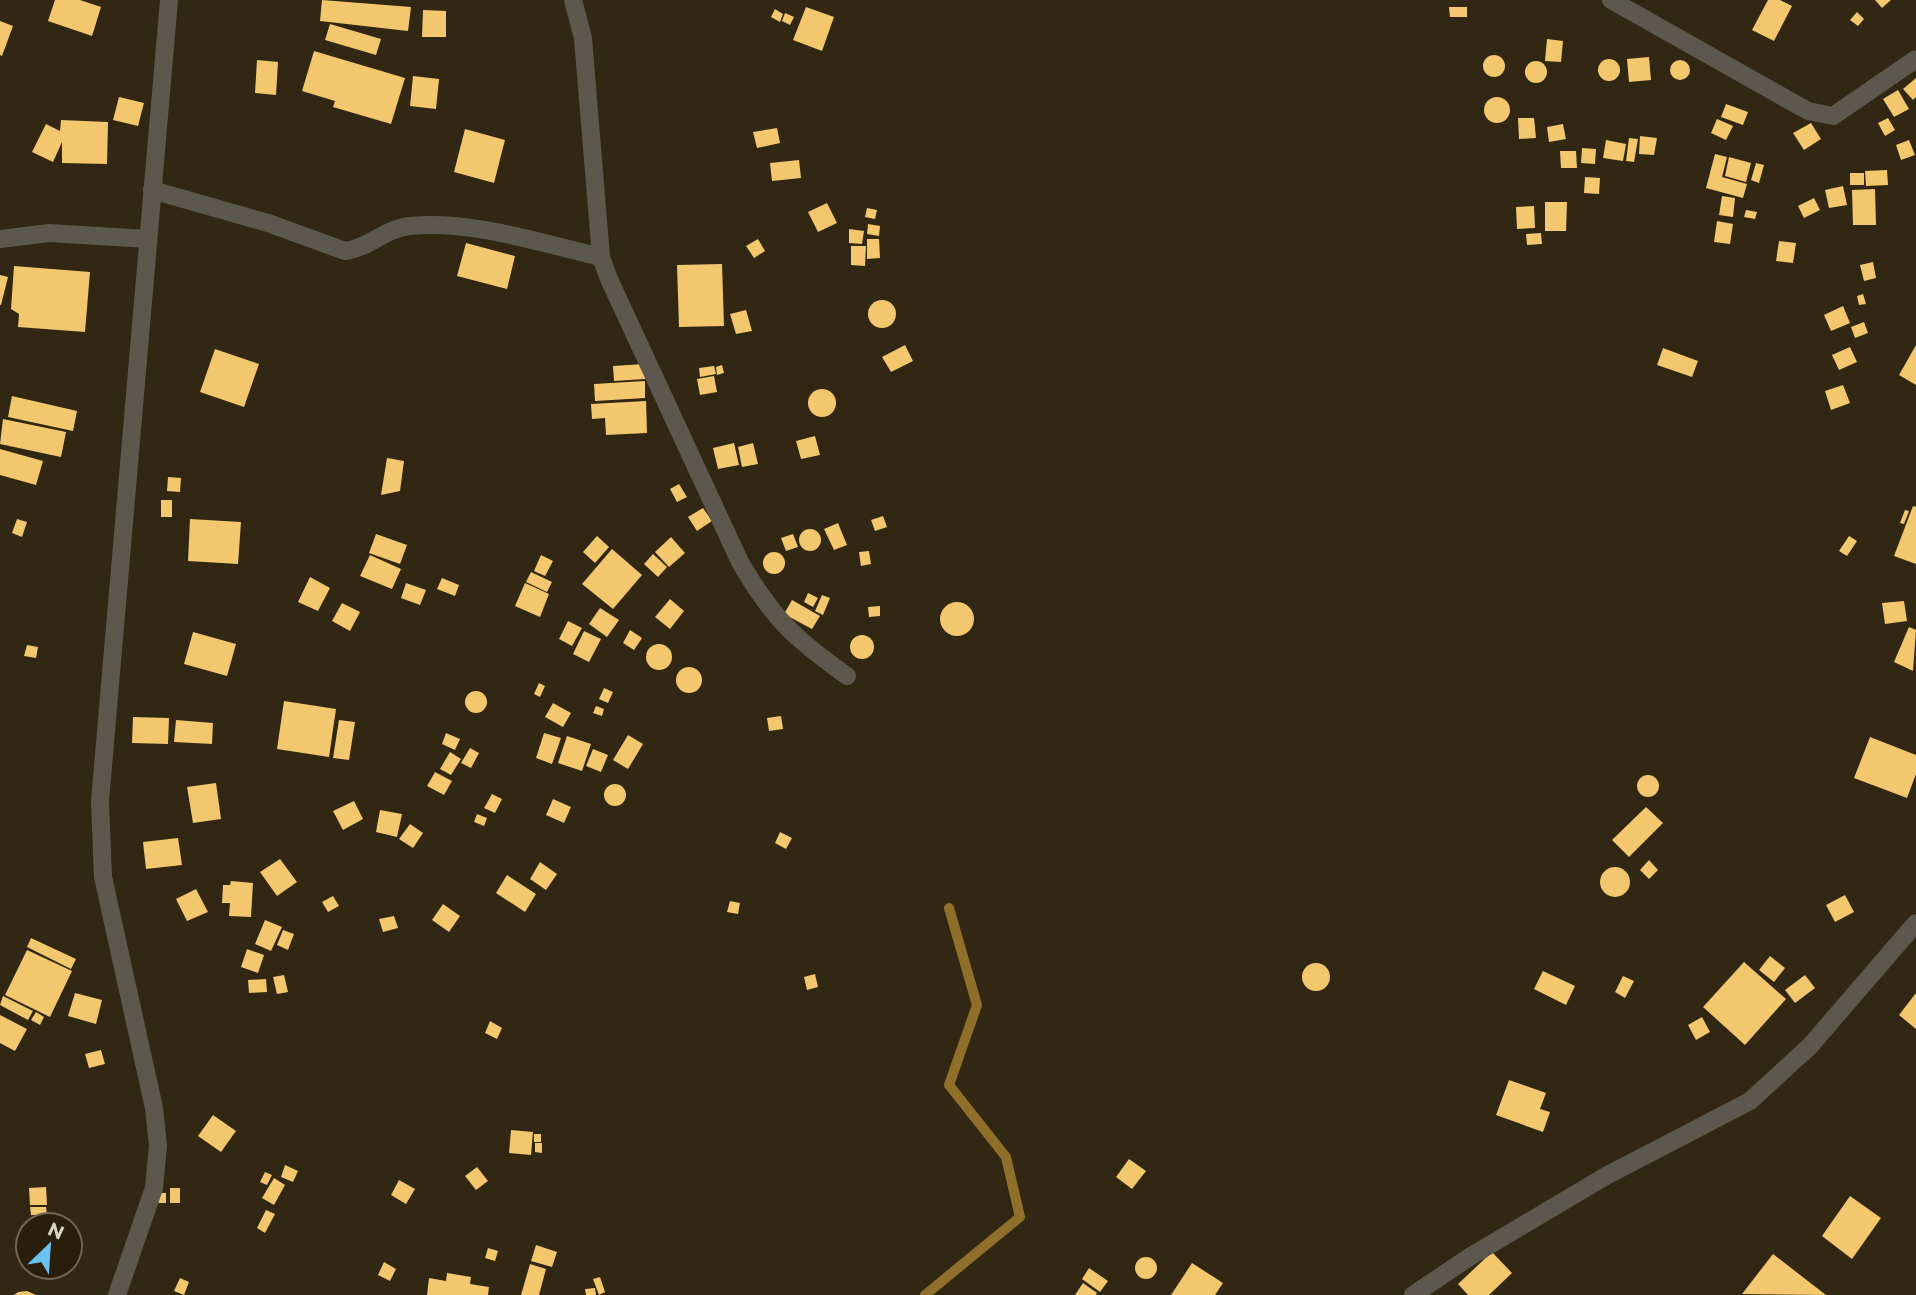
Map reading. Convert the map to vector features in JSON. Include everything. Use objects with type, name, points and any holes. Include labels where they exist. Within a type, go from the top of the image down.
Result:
[{"type":"street","points":[[117,1295],[154,1188],[158,1146],[154,1108],[103,877],[100,801],[169,0]]},
{"type":"street","points":[[573,0],[583,38],[601,257],[740,562],[763,603],[798,641],[847,676]]},
{"type":"street","points":[[1611,0],[1808,110],[1825,116],[1833,116],[1916,59]]},
{"type":"street","points":[[152,190],[268,223],[345,251],[354,250],[394,229],[443,226],[475,229],[601,257]]},
{"type":"street","points":[[0,239],[49,233],[148,239]]},
{"type":"street","points":[[1413,1295],[1471,1256],[1606,1177],[1750,1101],[1810,1046],[1916,923]]},
{"type":"building","points":[[55,0],[80,0],[101,7],[92,36],[48,21]]},
{"type":"building","points":[[322,0],[411,7],[408,31],[320,21]]},
{"type":"building","points":[[1768,0],[1780,0],[1792,6],[1774,41],[1752,30]]},
{"type":"building","points":[[1875,0],[1891,0],[1882,8]]},
{"type":"building","points":[[806,7],[834,17],[822,51],[793,40]]},
{"type":"building","points":[[1449,7],[1467,7],[1467,17],[1450,17]]},
{"type":"building","points":[[775,9],[783,14],[780,22],[771,17]]},
{"type":"building","points":[[423,10],[446,11],[446,37],[422,37]]},
{"type":"building","points":[[1857,12],[1864,19],[1858,26],[1850,20]]},
{"type":"building","points":[[785,13],[794,17],[790,25],[782,21]]},
{"type":"building","points":[[0,21],[13,26],[2,56],[0,55]]},
{"type":"building","points":[[330,24],[381,39],[376,55],[325,40]]},
{"type":"building","points":[[1547,39],[1563,41],[1561,62],[1545,61]]},
{"type":"building","points":[[314,51],[405,78],[391,124],[333,107],[335,101],[302,91]]},
{"type":"building","points":[[1494,55],[1502,58],[1505,66],[1502,74],[1494,77],[1486,74],[1483,66],[1486,58]]},
{"type":"building","points":[[1649,57],[1651,80],[1629,82],[1627,59]]},
{"type":"building","points":[[1609,59],[1617,62],[1620,70],[1617,78],[1609,81],[1601,78],[1598,70],[1601,62]]},
{"type":"building","points":[[257,60],[278,62],[276,95],[255,93]]},
{"type":"building","points":[[1680,60],[1687,63],[1690,70],[1687,77],[1680,80],[1673,77],[1670,70],[1673,63]]},
{"type":"building","points":[[1536,61],[1544,64],[1547,72],[1544,80],[1536,83],[1528,80],[1525,72],[1528,64]]},
{"type":"building","points":[[413,76],[439,79],[436,109],[410,106]]},
{"type":"building","points":[[1916,78],[1916,97],[1913,100],[1903,89]]},
{"type":"building","points":[[1898,90],[1909,109],[1894,117],[1883,99]]},
{"type":"building","points":[[119,97],[144,103],[138,126],[113,120]]},
{"type":"building","points":[[1497,97],[1506,101],[1510,110],[1506,119],[1497,123],[1488,119],[1484,110],[1488,101]]},
{"type":"building","points":[[1726,104],[1748,112],[1743,125],[1721,117]]},
{"type":"building","points":[[1518,118],[1534,118],[1536,138],[1519,139]]},
{"type":"building","points":[[1888,118],[1895,130],[1885,136],[1878,123]]},
{"type":"building","points":[[1717,119],[1733,126],[1726,140],[1711,133]]},
{"type":"building","points":[[61,120],[108,122],[107,164],[62,163],[62,142],[53,162],[32,152],[46,124],[60,131]]},
{"type":"building","points":[[1811,123],[1821,139],[1804,150],[1793,133]]},
{"type":"building","points":[[1563,124],[1566,139],[1549,142],[1547,127]]},
{"type":"building","points":[[777,128],[780,143],[757,148],[753,132]]},
{"type":"building","points":[[465,129],[505,140],[494,183],[454,172]]},
{"type":"building","points":[[1640,136],[1657,138],[1654,155],[1639,154]]},
{"type":"building","points":[[1629,138],[1638,139],[1634,162],[1626,161]]},
{"type":"building","points":[[1606,140],[1626,144],[1623,161],[1603,158]]},
{"type":"building","points":[[1909,140],[1915,155],[1901,160],[1896,145]]},
{"type":"building","points":[[1582,148],[1596,149],[1595,164],[1581,163]]},
{"type":"building","points":[[1560,151],[1576,151],[1577,168],[1561,168]]},
{"type":"building","points":[[1715,154],[1727,157],[1722,177],[1747,184],[1743,198],[1706,188]]},
{"type":"building","points":[[1729,157],[1751,163],[1746,182],[1725,176]]},
{"type":"building","points":[[799,160],[801,178],[772,181],[770,163]]},
{"type":"building","points":[[1756,163],[1764,165],[1759,183],[1751,180]]},
{"type":"building","points":[[1887,170],[1888,185],[1866,186],[1865,171]]},
{"type":"building","points":[[1850,173],[1864,173],[1864,185],[1850,185]]},
{"type":"building","points":[[1585,177],[1600,178],[1599,194],[1584,193]]},
{"type":"building","points":[[1843,186],[1847,205],[1829,208],[1825,190]]},
{"type":"building","points":[[1875,189],[1876,225],[1853,225],[1852,190]]},
{"type":"building","points":[[1722,196],[1735,198],[1733,217],[1719,215]]},
{"type":"building","points":[[1814,198],[1820,210],[1804,218],[1798,206]]},
{"type":"building","points":[[1545,202],[1567,202],[1566,231],[1545,231]]},
{"type":"building","points":[[827,203],[837,223],[818,232],[808,212]]},
{"type":"building","points":[[1534,206],[1535,228],[1517,229],[1516,207]]},
{"type":"building","points":[[867,208],[877,210],[875,219],[865,217]]},
{"type":"building","points":[[1746,210],[1757,212],[1755,219],[1744,217]]},
{"type":"building","points":[[1717,221],[1733,224],[1730,244],[1714,242]]},
{"type":"building","points":[[868,224],[880,226],[879,236],[867,234]]},
{"type":"building","points":[[849,229],[864,231],[862,244],[849,243]]},
{"type":"building","points":[[1541,233],[1542,244],[1527,245],[1526,234]]},
{"type":"building","points":[[758,239],[765,251],[754,258],[746,246]]},
{"type":"building","points":[[867,239],[879,239],[880,258],[867,259]]},
{"type":"building","points":[[1779,241],[1796,243],[1793,263],[1776,261]]},
{"type":"building","points":[[466,243],[515,256],[507,289],[457,276]]},
{"type":"building","points":[[851,246],[866,246],[865,266],[851,265]]},
{"type":"building","points":[[1873,262],[1876,278],[1864,281],[1860,265]]},
{"type":"building","points":[[722,264],[724,326],[679,327],[677,265]]},
{"type":"building","points":[[14,266],[90,272],[85,332],[18,327],[19,314],[11,309]]},
{"type":"building","points":[[0,275],[8,277],[1,305],[0,305]]},
{"type":"building","points":[[1863,294],[1866,304],[1859,305],[1857,296]]},
{"type":"building","points":[[882,300],[892,304],[896,314],[892,324],[882,328],[872,324],[868,314],[872,304]]},
{"type":"building","points":[[1843,306],[1850,323],[1831,331],[1824,315]]},
{"type":"building","points":[[746,310],[752,331],[736,334],[730,314]]},
{"type":"building","points":[[1864,322],[1868,333],[1855,338],[1851,327]]},
{"type":"building","points":[[905,345],[913,361],[891,372],[882,357]]},
{"type":"building","points":[[1916,345],[1916,385],[1899,375]]},
{"type":"building","points":[[1850,347],[1857,362],[1839,370],[1832,355]]},
{"type":"building","points":[[1663,348],[1698,361],[1692,377],[1657,365]]},
{"type":"building","points":[[215,349],[259,364],[244,407],[200,392]]},
{"type":"building","points":[[644,364],[645,379],[614,381],[613,366]]},
{"type":"building","points":[[722,365],[724,373],[717,375],[716,367]]},
{"type":"building","points":[[714,366],[716,374],[700,377],[699,368]]},
{"type":"building","points":[[714,376],[717,392],[700,395],[697,379]]},
{"type":"building","points":[[645,381],[645,398],[595,401],[594,384]]},
{"type":"building","points":[[1843,385],[1850,403],[1831,410],[1825,391]]},
{"type":"building","points":[[822,389],[832,393],[836,403],[832,413],[822,417],[812,413],[808,403],[812,393]]},
{"type":"building","points":[[12,396],[77,411],[73,431],[8,417]]},
{"type":"building","points":[[646,401],[647,433],[606,435],[605,418],[592,419],[591,404]]},
{"type":"building","points":[[3,419],[66,432],[61,457],[0,444]]},
{"type":"building","points":[[815,436],[820,455],[801,459],[796,441]]},
{"type":"building","points":[[734,443],[739,465],[718,469],[713,448]]},
{"type":"building","points":[[753,443],[758,464],[742,467],[738,447]]},
{"type":"building","points":[[0,449],[43,461],[36,485],[0,475]]},
{"type":"building","points":[[387,458],[404,461],[400,491],[381,495]]},
{"type":"building","points":[[168,477],[181,478],[180,492],[167,491]]},
{"type":"building","points":[[679,484],[687,497],[677,502],[670,489]]},
{"type":"building","points":[[161,500],[172,500],[172,517],[161,517]]},
{"type":"building","points":[[1913,506],[1916,507],[1916,564],[1894,556]]},
{"type":"building","points":[[703,508],[712,521],[697,531],[688,517]]},
{"type":"building","points":[[1905,510],[1909,511],[1904,524],[1900,523]]},
{"type":"building","points":[[883,516],[887,527],[875,531],[871,520]]},
{"type":"building","points":[[17,519],[27,522],[22,537],[12,533]]},
{"type":"building","points":[[190,519],[241,522],[238,564],[188,561]]},
{"type":"building","points":[[838,523],[847,545],[834,550],[824,529]]},
{"type":"building","points":[[810,529],[818,532],[821,540],[818,548],[810,551],[802,548],[799,540],[802,532]]},
{"type":"building","points":[[376,534],[407,545],[400,564],[369,553]]},
{"type":"building","points":[[793,534],[798,547],[786,551],[781,538]]},
{"type":"building","points":[[597,536],[609,547],[595,563],[583,552]]},
{"type":"building","points":[[1849,536],[1857,541],[1847,556],[1839,551]]},
{"type":"building","points":[[671,537],[685,553],[669,567],[655,552]]},
{"type":"building","points":[[612,549],[642,575],[613,609],[582,584]]},
{"type":"building","points":[[869,551],[871,564],[861,566],[859,552]]},
{"type":"building","points":[[774,552],[782,555],[785,563],[782,571],[774,574],[766,571],[763,563],[766,555]]},
{"type":"building","points":[[653,554],[667,567],[658,577],[644,564]]},
{"type":"building","points":[[370,555],[401,569],[392,589],[360,576]]},
{"type":"building","points":[[541,555],[553,561],[545,576],[534,571]]},
{"type":"building","points":[[531,572],[552,582],[547,592],[526,582]]},
{"type":"building","points":[[310,577],[330,588],[318,611],[298,602]]},
{"type":"building","points":[[442,578],[459,585],[455,596],[437,589]]},
{"type":"building","points":[[406,583],[426,590],[420,605],[401,598]]},
{"type":"building","points":[[525,583],[549,594],[540,617],[515,606]]},
{"type":"building","points":[[808,593],[818,598],[813,607],[804,602]]},
{"type":"building","points":[[822,595],[830,598],[823,615],[815,611]]},
{"type":"building","points":[[670,599],[684,611],[670,629],[655,617]]},
{"type":"building","points":[[792,600],[820,616],[812,629],[784,614]]},
{"type":"building","points":[[1904,601],[1907,621],[1885,624],[1882,603]]},
{"type":"building","points":[[957,602],[969,607],[974,619],[969,631],[957,636],[945,631],[940,619],[945,607]]},
{"type":"building","points":[[342,603],[360,612],[350,631],[332,621]]},
{"type":"building","points":[[880,606],[880,616],[869,617],[868,607]]},
{"type":"building","points":[[600,608],[619,620],[607,637],[589,624]]},
{"type":"building","points":[[568,621],[582,628],[572,646],[559,639]]},
{"type":"building","points":[[1909,627],[1916,630],[1913,671],[1894,662]]},
{"type":"building","points":[[630,630],[642,638],[634,650],[623,643]]},
{"type":"building","points":[[584,631],[601,639],[589,662],[573,654]]},
{"type":"building","points":[[193,632],[236,644],[227,676],[184,664]]},
{"type":"building","points":[[862,635],[870,639],[874,647],[870,655],[862,659],[854,655],[850,647],[854,639]]},
{"type":"building","points":[[659,644],[668,648],[672,657],[668,666],[659,670],[650,666],[646,657],[650,648]]},
{"type":"building","points":[[27,645],[38,647],[36,658],[24,656]]},
{"type":"building","points":[[689,667],[698,671],[702,680],[698,689],[689,693],[680,689],[676,680],[680,671]]},
{"type":"building","points":[[539,683],[545,686],[540,697],[534,694]]},
{"type":"building","points":[[604,688],[613,692],[608,703],[599,699]]},
{"type":"building","points":[[476,691],[484,694],[487,702],[484,710],[476,713],[468,710],[465,702],[468,694]]},
{"type":"building","points":[[284,701],[336,709],[329,757],[277,749]]},
{"type":"building","points":[[553,703],[571,713],[563,727],[545,717]]},
{"type":"building","points":[[596,706],[604,709],[602,716],[593,713]]},
{"type":"building","points":[[781,716],[783,729],[769,731],[767,718]]},
{"type":"building","points":[[133,717],[169,718],[168,744],[132,743]]},
{"type":"building","points":[[176,720],[213,723],[212,744],[174,742]]},
{"type":"building","points":[[339,720],[355,722],[349,760],[333,758]]},
{"type":"building","points":[[446,733],[460,739],[455,750],[442,744]]},
{"type":"building","points":[[544,733],[561,738],[552,764],[536,758]]},
{"type":"building","points":[[628,735],[643,744],[628,769],[613,760]]},
{"type":"building","points":[[567,736],[591,744],[582,771],[558,763]]},
{"type":"building","points":[[1870,737],[1916,755],[1916,774],[1907,798],[1854,778]]},
{"type":"building","points":[[470,748],[479,753],[471,768],[461,763]]},
{"type":"building","points":[[593,749],[608,755],[601,772],[586,766]]},
{"type":"building","points":[[450,752],[461,759],[451,775],[440,769]]},
{"type":"building","points":[[435,772],[452,781],[444,795],[427,786]]},
{"type":"building","points":[[1648,775],[1656,778],[1659,786],[1656,794],[1648,797],[1640,794],[1637,786],[1640,778]]},
{"type":"building","points":[[216,783],[221,819],[193,823],[187,787]]},
{"type":"building","points":[[615,784],[625,791],[626,795],[619,805],[615,806],[605,799],[604,795],[611,785]]},
{"type":"building","points":[[492,794],[502,799],[495,813],[484,808]]},
{"type":"building","points":[[553,799],[571,807],[564,823],[546,815]]},
{"type":"building","points":[[354,801],[363,819],[343,830],[333,811]]},
{"type":"building","points":[[1646,807],[1663,823],[1629,857],[1612,840]]},
{"type":"building","points":[[380,810],[402,814],[397,837],[376,832]]},
{"type":"building","points":[[477,814],[487,818],[484,826],[474,822]]},
{"type":"building","points":[[410,824],[423,833],[413,848],[399,839]]},
{"type":"building","points":[[780,832],[792,838],[786,849],[775,843]]},
{"type":"building","points":[[178,838],[182,865],[146,869],[143,842]]},
{"type":"building","points":[[280,859],[297,882],[277,896],[260,872]]},
{"type":"building","points":[[1649,860],[1658,870],[1649,879],[1640,870]]},
{"type":"building","points":[[540,862],[557,874],[546,890],[530,879]]},
{"type":"building","points":[[1615,867],[1621,868],[1629,876],[1629,888],[1621,896],[1615,897],[1609,896],[1601,888],[1600,882],[1601,876],[1609,868]]},
{"type":"building","points":[[507,875],[536,894],[525,912],[496,893]]},
{"type":"building","points":[[231,881],[253,883],[251,917],[229,916],[230,903],[222,903],[223,885],[230,885]]},
{"type":"building","points":[[196,889],[208,912],[187,921],[176,899]]},
{"type":"building","points":[[1845,895],[1854,912],[1835,922],[1826,905]]},
{"type":"building","points":[[333,896],[339,906],[328,912],[322,902]]},
{"type":"building","points":[[730,901],[740,903],[738,914],[727,912]]},
{"type":"building","points":[[443,904],[460,916],[449,932],[432,920]]},
{"type":"building","points":[[394,916],[398,928],[383,932],[379,919]]},
{"type":"building","points":[[265,920],[282,927],[271,951],[255,944]]},
{"type":"building","points":[[283,930],[294,934],[288,950],[277,945]]},
{"type":"building","points":[[31,938],[76,959],[71,969],[27,947]]},
{"type":"building","points":[[247,949],[264,955],[258,973],[241,967]]},
{"type":"building","points":[[27,950],[72,971],[50,1017],[5,995]]},
{"type":"building","points":[[1770,956],[1785,968],[1774,982],[1759,970]]},
{"type":"building","points":[[1744,962],[1786,999],[1745,1045],[1703,1007]]},
{"type":"building","points":[[1316,963],[1326,967],[1330,977],[1326,987],[1316,991],[1306,987],[1302,977],[1306,967]]},
{"type":"building","points":[[1543,971],[1575,986],[1566,1005],[1534,989]]},
{"type":"building","points":[[815,974],[818,987],[807,990],[804,977]]},
{"type":"building","points":[[284,975],[288,992],[277,994],[273,977]]},
{"type":"building","points":[[1805,975],[1815,988],[1795,1003],[1785,990]]},
{"type":"building","points":[[1623,976],[1634,981],[1625,998],[1615,992]]},
{"type":"building","points":[[266,979],[267,992],[249,993],[248,980]]},
{"type":"building","points":[[75,993],[102,1000],[96,1024],[68,1016]]},
{"type":"building","points":[[1916,993],[1916,1029],[1899,1015]]},
{"type":"building","points":[[3,996],[33,1011],[28,1020],[0,1005]]},
{"type":"building","points":[[36,1012],[44,1017],[40,1025],[31,1020]]},
{"type":"building","points":[[0,1015],[27,1029],[15,1051],[0,1043]]},
{"type":"building","points":[[1702,1017],[1710,1032],[1696,1040],[1688,1025]]},
{"type":"building","points":[[490,1021],[502,1028],[497,1039],[485,1033]]},
{"type":"building","points":[[101,1050],[105,1064],[89,1068],[85,1054]]},
{"type":"building","points":[[1509,1080],[1546,1093],[1540,1109],[1550,1112],[1543,1132],[1496,1115]]},
{"type":"building","points":[[213,1115],[236,1131],[221,1152],[198,1136]]},
{"type":"building","points":[[511,1130],[533,1132],[531,1155],[509,1153]]},
{"type":"building","points":[[534,1134],[541,1134],[541,1142],[534,1142]]},
{"type":"building","points":[[535,1143],[542,1143],[542,1153],[535,1152]]},
{"type":"building","points":[[1129,1159],[1146,1171],[1132,1189],[1116,1177]]},
{"type":"building","points":[[285,1165],[298,1171],[293,1182],[281,1177]]},
{"type":"building","points":[[477,1167],[488,1181],[476,1190],[465,1176]]},
{"type":"building","points":[[265,1172],[272,1175],[267,1185],[260,1182]]},
{"type":"building","points":[[274,1178],[285,1185],[274,1205],[262,1198]]},
{"type":"building","points":[[399,1180],[415,1189],[406,1204],[391,1195]]},
{"type":"building","points":[[46,1187],[47,1205],[30,1205],[29,1188]]},
{"type":"building","points":[[170,1188],[180,1188],[180,1203],[170,1203]]},
{"type":"building","points":[[159,1193],[166,1193],[166,1203],[158,1203]]},
{"type":"building","points":[[1850,1196],[1881,1218],[1852,1259],[1822,1236]]},
{"type":"building","points":[[30,1207],[46,1207],[46,1211],[30,1211]]},
{"type":"building","points":[[266,1210],[275,1214],[265,1233],[257,1228]]},
{"type":"building","points":[[536,1245],[557,1252],[552,1267],[531,1261]]},
{"type":"building","points":[[488,1248],[498,1251],[495,1261],[485,1258]]},
{"type":"building","points":[[1492,1252],[1512,1273],[1489,1295],[1468,1295],[1458,1284]]},
{"type":"building","points":[[1773,1254],[1826,1295],[1742,1294]]},
{"type":"building","points":[[1146,1257],[1154,1260],[1157,1268],[1154,1276],[1146,1279],[1138,1276],[1135,1268],[1138,1260]]},
{"type":"building","points":[[384,1262],[396,1269],[390,1281],[378,1275]]},
{"type":"building","points":[[1192,1263],[1223,1283],[1215,1295],[1171,1295]]},
{"type":"building","points":[[530,1264],[546,1269],[539,1295],[521,1295]]},
{"type":"building","points":[[1089,1268],[1108,1281],[1100,1292],[1082,1279]]},
{"type":"building","points":[[447,1273],[471,1277],[470,1284],[489,1287],[488,1295],[427,1295],[429,1278],[446,1281]]},
{"type":"building","points":[[600,1277],[605,1292],[599,1295],[593,1279]]},
{"type":"building","points":[[180,1278],[189,1282],[184,1295],[174,1291]]},
{"type":"building","points":[[1083,1283],[1097,1293],[1096,1295],[1075,1295]]},
{"type":"building","points":[[595,1288],[596,1295],[586,1295],[585,1289]]},
{"type":"building","points":[[27,1291],[36,1295],[14,1295],[18,1292]]},
{"type":"waterway","points":[[925,1295],[1020,1217],[1006,1157],[949,1085],[977,1005],[949,908]]}]
